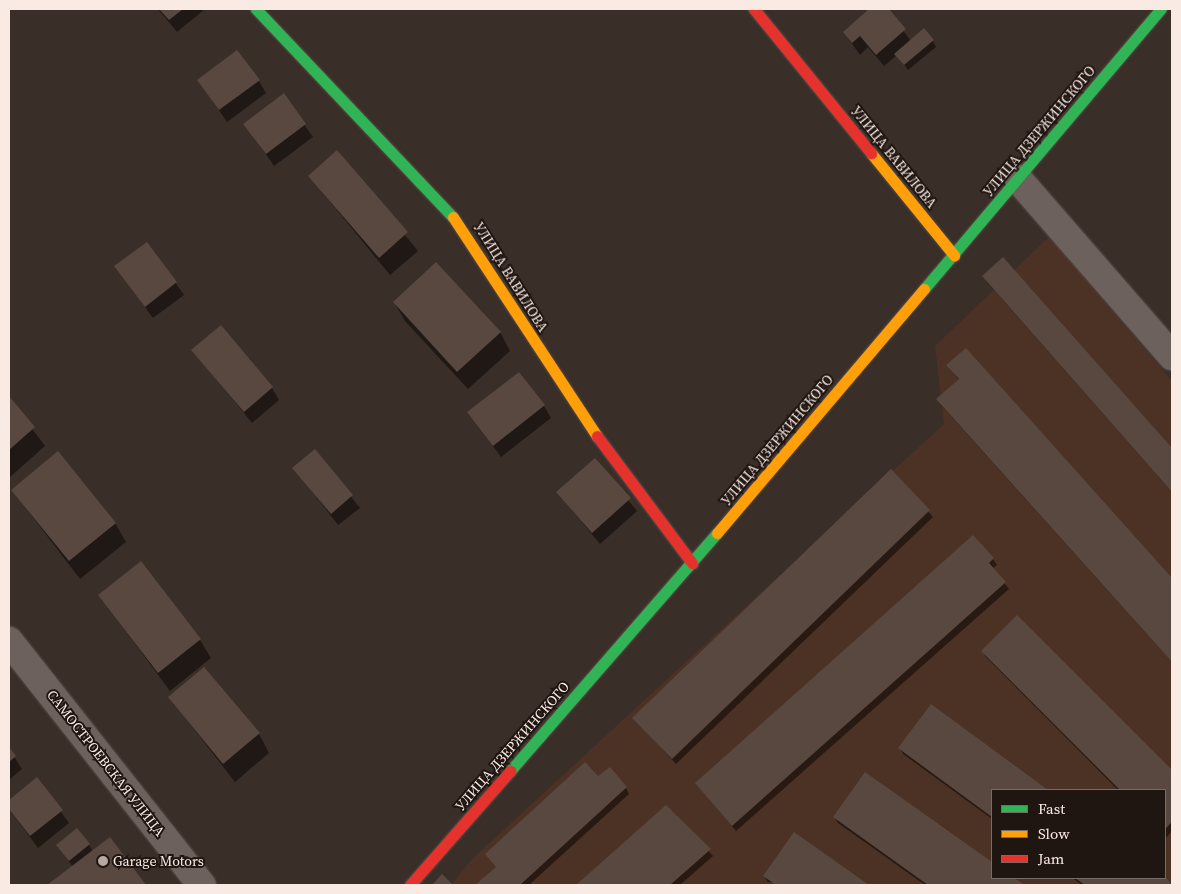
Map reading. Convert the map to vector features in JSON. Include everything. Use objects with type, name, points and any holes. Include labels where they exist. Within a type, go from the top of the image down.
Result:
[{"type":"street","name":"УЛИЦА ВАВИЛОВА","points":[[256,9],[466,232],[564,392],[692,562]]},
{"type":"street","name":"УЛИЦА ВАВИЛОВА","points":[[754,9],[954,255]]},
{"type":"street","name":"УЛИЦА ДЗЕРЖИНСКОГО","points":[[410,885],[692,562],[1161,9]]},
{"type":"street","points":[[1018,179],[1172,356]]},
{"type":"street","name":"САМОСТРОЕВСКАЯ УЛИЦА","points":[[9,641],[202,885]]},
{"type":"shaded area","points":[[1049,237],[1172,381],[1172,885],[451,885],[472,859],[944,424],[935,346]]},
{"type":"building","points":[[159,9],[183,9],[169,20]]},
{"type":"building","points":[[869,9],[889,9],[906,29],[876,55],[860,36],[852,43],[843,32]]},
{"type":"building","points":[[924,28],[934,40],[904,65],[894,54]]},
{"type":"building","points":[[237,50],[260,80],[219,110],[197,80]]},
{"type":"building","points":[[284,93],[306,124],[266,154],[243,124]]},
{"type":"building","points":[[337,150],[408,232],[379,258],[308,176]]},
{"type":"building","points":[[147,242],[177,282],[145,307],[114,266]]},
{"type":"building","points":[[1003,257],[1172,448],[1172,492],[982,276]]},
{"type":"building","points":[[436,262],[501,332],[457,372],[393,302]]},
{"type":"building","points":[[221,325],[273,387],[244,412],[191,350]]},
{"type":"building","points":[[966,348],[1172,578],[1172,662],[936,399],[959,379],[946,365]]},
{"type":"building","points":[[519,372],[545,405],[493,446],[467,412]]},
{"type":"building","points":[[9,396],[35,427],[9,450]]},
{"type":"building","points":[[315,449],[353,495],[331,514],[292,468]]},
{"type":"building","points":[[58,451],[116,523],[69,561],[11,490]]},
{"type":"building","points":[[595,458],[631,498],[592,533],[556,492]]},
{"type":"building","points":[[891,469],[930,510],[672,759],[632,718]]},
{"type":"building","points":[[973,535],[994,558],[989,563],[1006,582],[732,826],[695,783]]},
{"type":"building","points":[[141,561],[201,639],[158,673],[98,595]]},
{"type":"building","points":[[1017,615],[1172,770],[1172,822],[1166,828],[1166,789],[1119,789],[981,651]]},
{"type":"building","points":[[204,667],[260,733],[223,764],[168,697]]},
{"type":"building","points":[[931,704],[1047,789],[991,789],[991,816],[898,748]]},
{"type":"building","points":[[9,747],[16,756],[9,762]]},
{"type":"building","points":[[585,762],[598,776],[610,767],[627,787],[520,885],[475,885],[496,867],[485,854]]},
{"type":"building","points":[[865,772],[991,861],[991,879],[1016,879],[1025,885],[928,885],[833,817]]},
{"type":"building","points":[[37,777],[63,810],[30,836],[9,809],[9,800]]},
{"type":"building","points":[[666,805],[711,849],[670,885],[576,885]]},
{"type":"building","points":[[77,828],[90,844],[69,861],[56,845]]},
{"type":"building","points":[[794,832],[869,885],[776,885],[763,876]]},
{"type":"building","name":"Garage Motors","points":[[110,837],[146,885],[47,885]]},
{"type":"building","points":[[442,874],[453,885],[432,885]]},
{"type":"building","points":[[1166,877],[1172,885],[1085,885],[1076,879],[1166,879]]},
{"type":"traffic: fast","points":[[256,9],[453,217]]},
{"type":"traffic: fast","points":[[924,289],[1161,9]]},
{"type":"traffic: fast","points":[[510,771],[717,533]]},
{"type":"traffic: slow","points":[[871,153],[954,255]]},
{"type":"traffic: slow","points":[[453,217],[597,436]]},
{"type":"traffic: slow","points":[[717,533],[924,289]]},
{"type":"traffic: jam","points":[[754,9],[871,153]]},
{"type":"traffic: jam","points":[[597,436],[692,563]]},
{"type":"traffic: jam","points":[[410,885],[510,771]]},
{"type":"place","name":"Garage Motors","points":[[103,861]]}]
